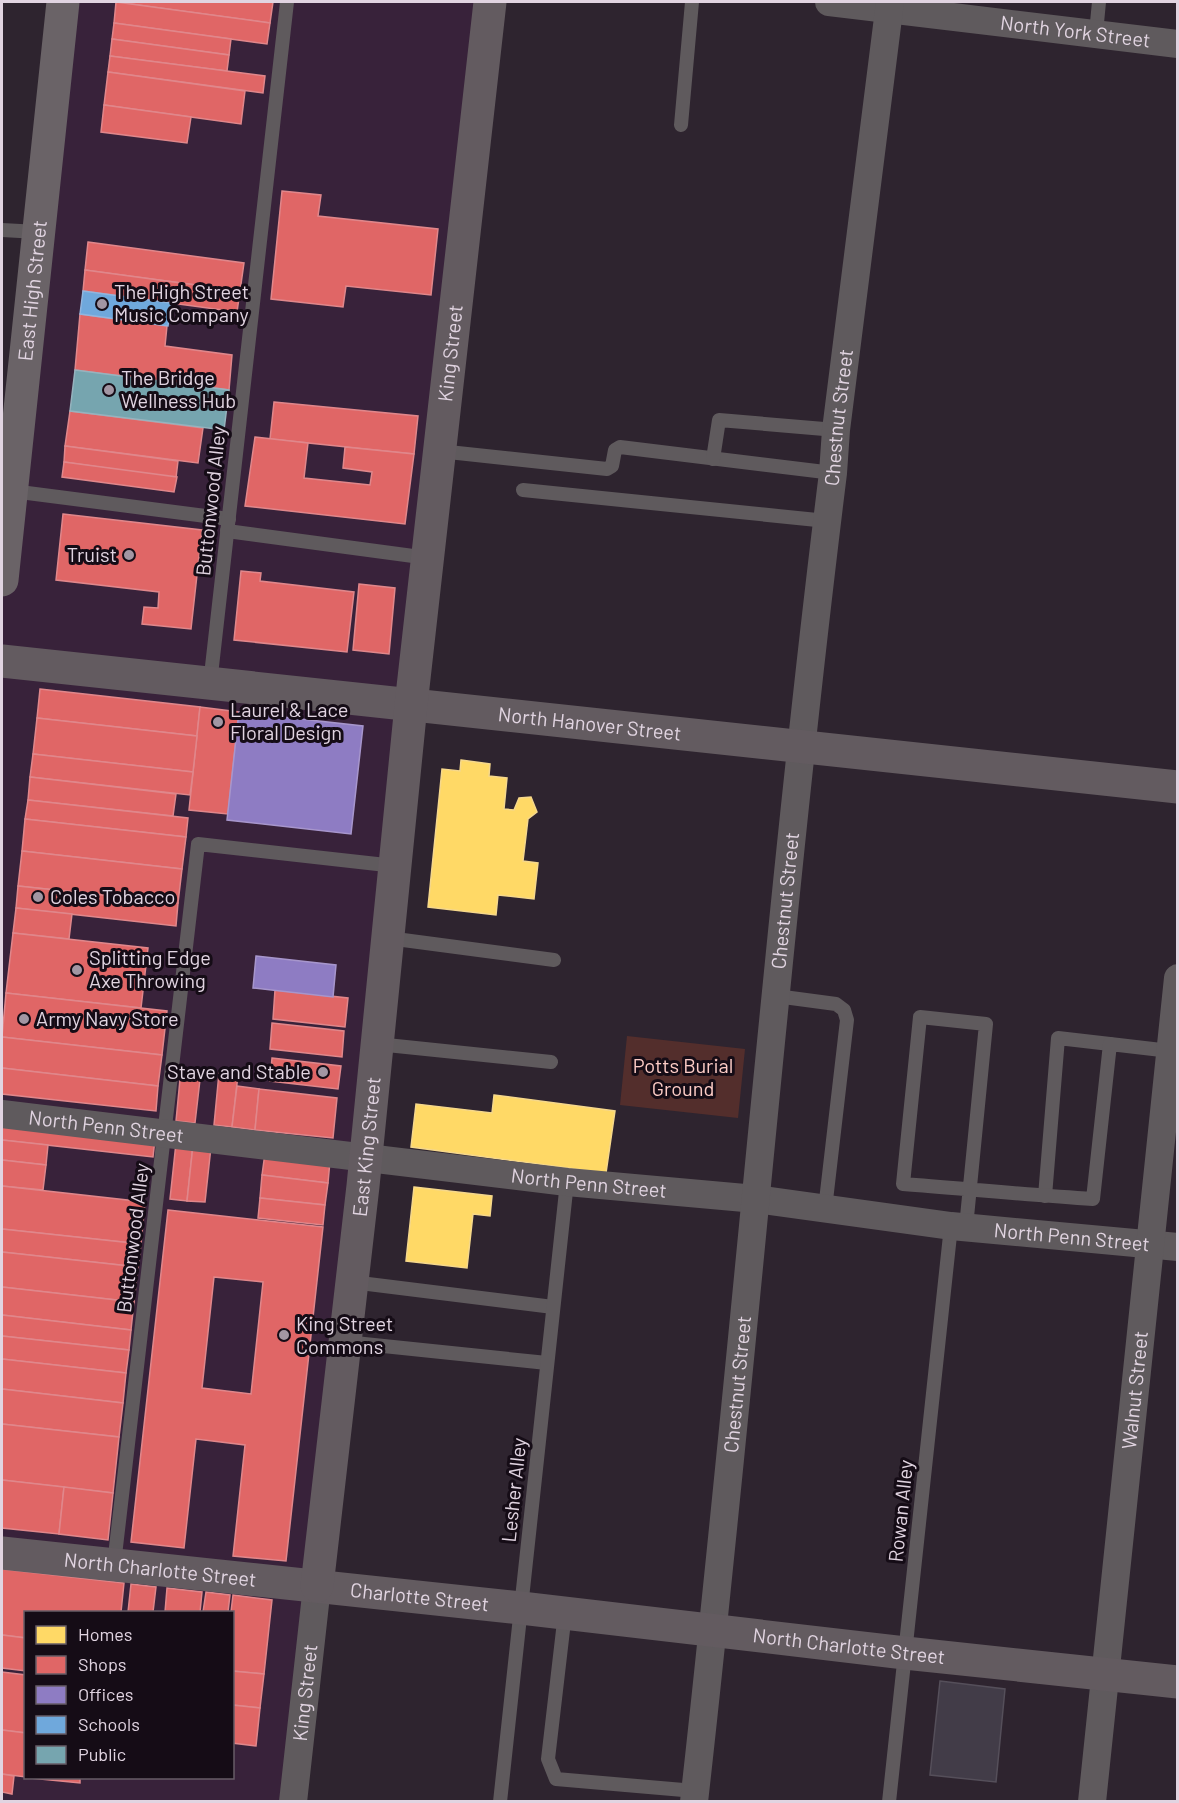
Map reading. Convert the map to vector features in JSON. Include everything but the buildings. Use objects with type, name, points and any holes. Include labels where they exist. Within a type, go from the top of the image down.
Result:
[{"type":"main road","name":"East High Street","points":[[2,580],[63,2]]},
{"type":"main road","name":"King Street","points":[[411,705],[490,2]]},
{"type":"main road","name":"North Hanover Street","points":[[2,662],[1178,787]]},
{"type":"main road","name":"East King Street","points":[[317,1586],[366,1157],[411,705]]},
{"type":"main road","name":"North Charlotte Street","points":[[2,1553],[317,1586]]},
{"type":"main road","name":"Charlotte Street","points":[[317,1586],[521,1608]]},
{"type":"main road","name":"North Charlotte Street","points":[[521,1608],[1178,1682]]},
{"type":"street","name":"North York Street","points":[[829,2],[889,5],[1178,44]]},
{"type":"street","name":"Chestnut Street","points":[[694,1796],[714,1631],[800,746],[833,473],[836,430],[889,5]]},
{"type":"street","name":"Walnut Street","points":[[1092,1802],[1164,1246],[1173,1033],[1178,978]]},
{"type":"street","name":"North Penn Street","points":[[2,1114],[567,1182],[756,1199],[959,1226],[1164,1246]]},
{"type":"street","name":"King Street","points":[[293,1802],[317,1586]]},
{"type":"lane","name":"Buttonwood Alley","points":[[210,684],[287,2]]},
{"type":"lane","points":[[681,124],[692,2]]},
{"type":"lane","points":[[1096,33],[1099,2]]},
{"type":"lane","points":[[2,230],[39,232]]},
{"type":"lane","points":[[713,459],[719,420],[836,430]]},
{"type":"lane","points":[[440,451],[607,469],[612,466],[615,450],[620,447],[833,473]]},
{"type":"lane","points":[[523,490],[827,521]]},
{"type":"lane","points":[[12,491],[428,558]]},
{"type":"lane","name":"Buttonwood Alley","points":[[114,1564],[198,844],[395,866]]},
{"type":"lane","points":[[388,938],[554,960]]},
{"type":"lane","points":[[776,996],[836,1004],[844,1010],[847,1020],[825,1209]]},
{"type":"lane","name":"Rowan Alley","points":[[889,1802],[905,1653],[959,1226],[971,1189],[986,1023],[920,1017],[903,1184],[971,1189]]},
{"type":"lane","points":[[1045,1196],[1058,1038],[1110,1044],[1173,1033]]},
{"type":"lane","points":[[377,1044],[551,1062]]},
{"type":"lane","points":[[971,1189],[1093,1199],[1110,1044]]},
{"type":"lane","name":"Lesher Alley","points":[[500,1802],[567,1182]]},
{"type":"lane","points":[[352,1282],[553,1306]]},
{"type":"lane","points":[[345,1342],[547,1363]]},
{"type":"lane","points":[[565,1613],[548,1759],[556,1779],[694,1796]]},
{"type":"shaded area","points":[[63,2],[488,2],[291,1801],[2,1802],[2,580]]},
{"type":"green space","name":"Potts Burial Ground","points":[[627,1036],[745,1049],[738,1118],[620,1105]]},
{"type":"place","name":"The High Street Music Company","points":[[102,304]]},
{"type":"place","name":"The Bridge Wellness Hub","points":[[109,390]]},
{"type":"place","name":"Truist","points":[[129,555]]},
{"type":"place","name":"Laurel & Lace Floral Design","points":[[218,722]]},
{"type":"place","name":"Coles Tobacco","points":[[38,897]]},
{"type":"place","name":"Splitting Edge Axe Throwing","points":[[77,970]]},
{"type":"place","name":"Army Navy Store","points":[[24,1019]]},
{"type":"place","name":"Stave and Stable","points":[[323,1072]]},
{"type":"place","name":"King Street Commons","points":[[284,1335]]}]
